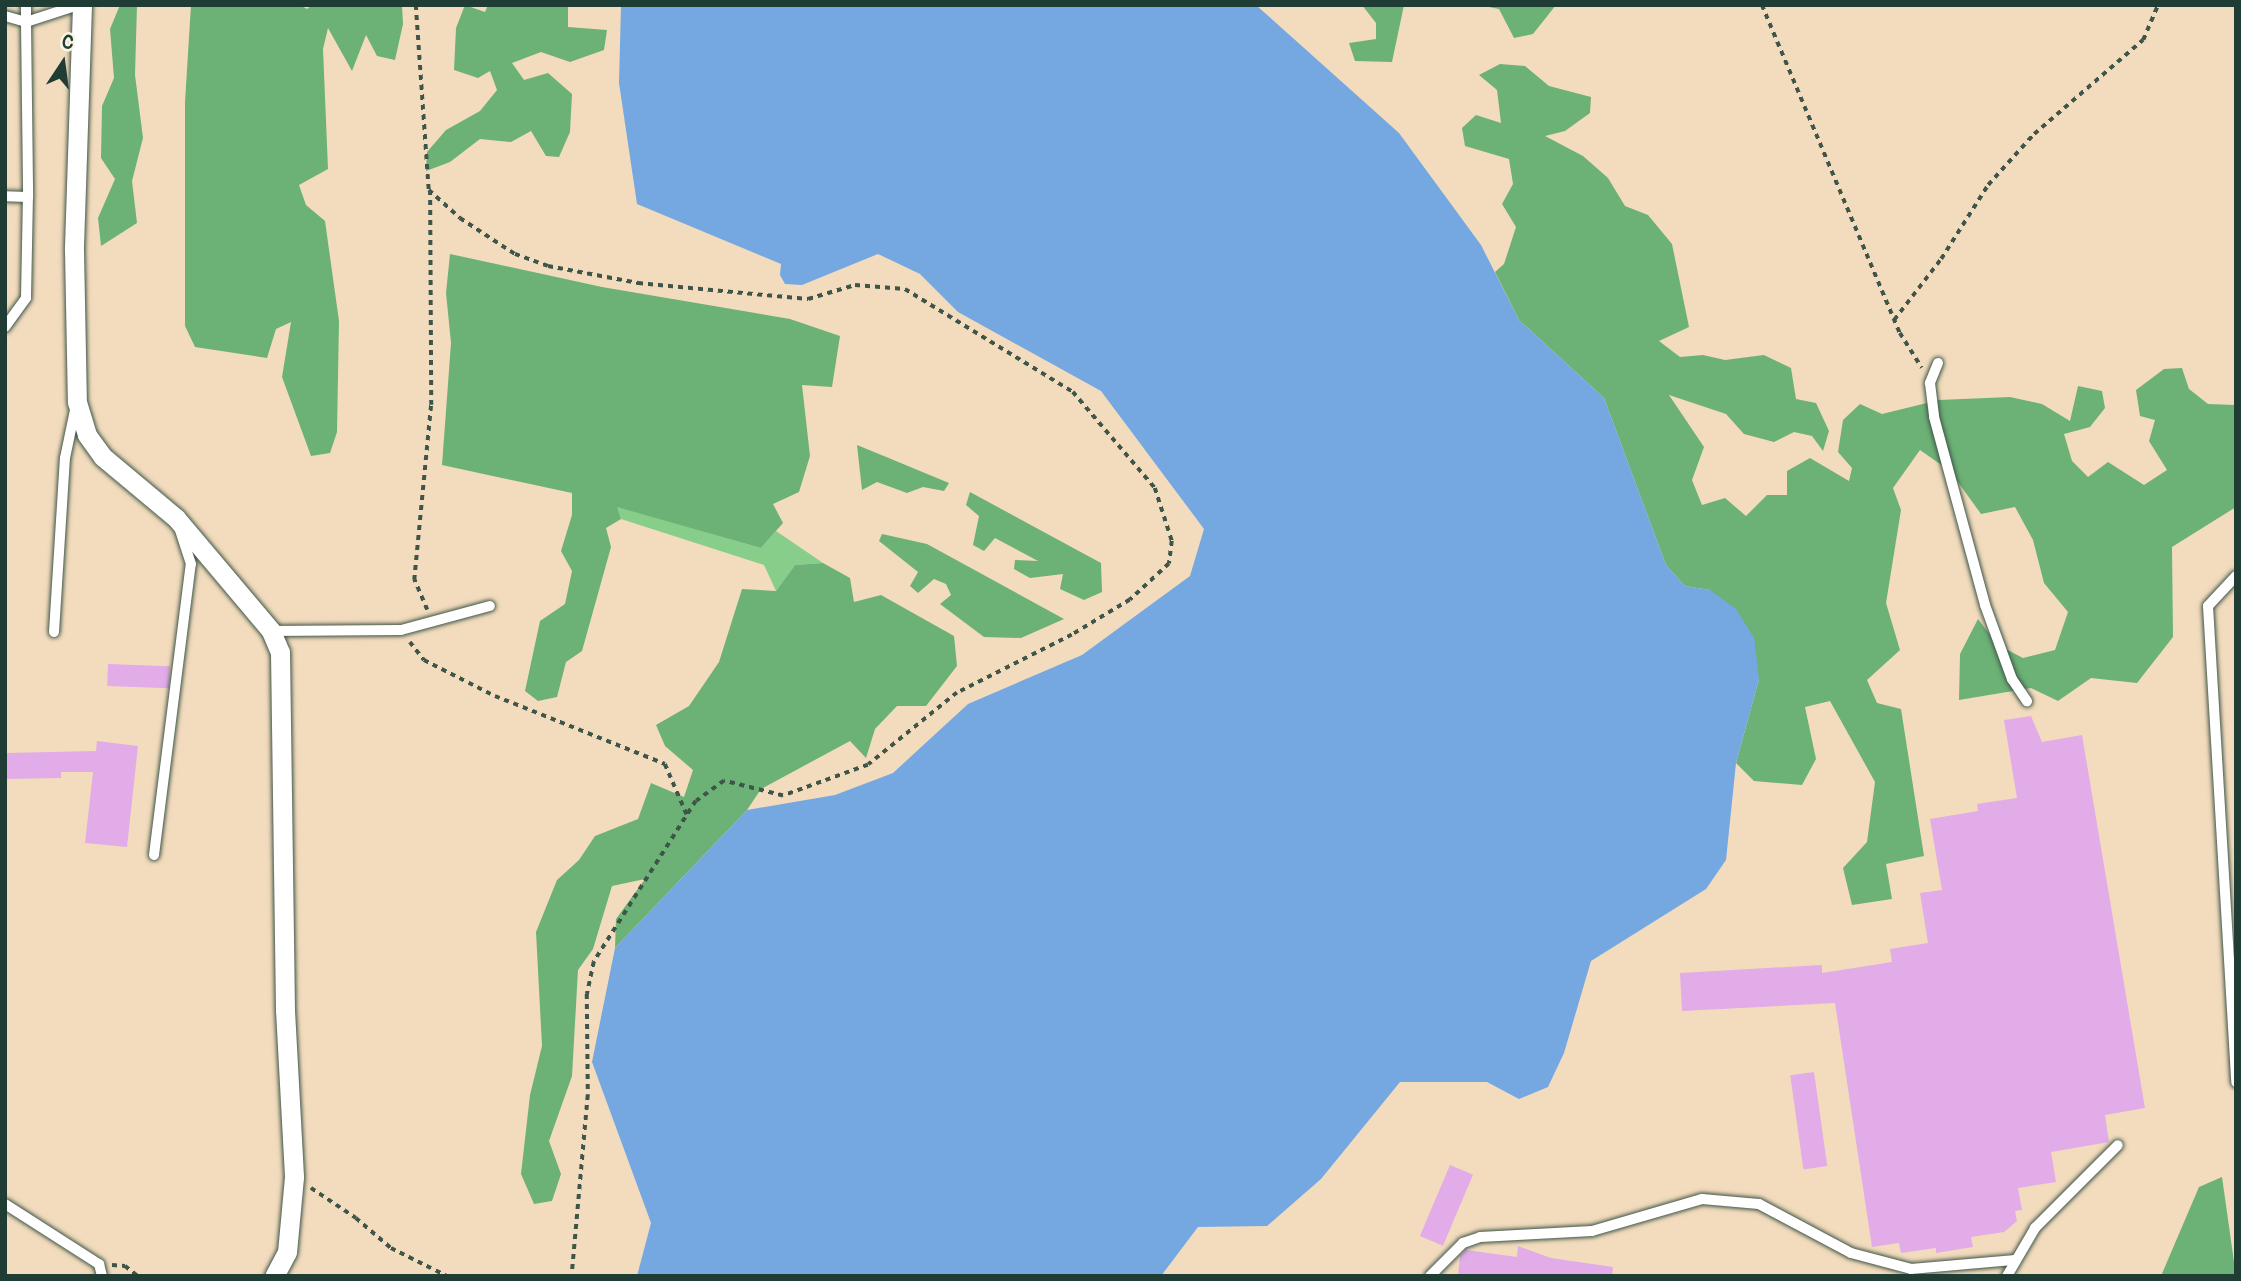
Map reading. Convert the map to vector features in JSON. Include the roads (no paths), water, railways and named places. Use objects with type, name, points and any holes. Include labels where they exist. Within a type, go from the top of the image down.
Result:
[{"type":"street","points":[[80,5],[74,250],[77,402],[87,435],[103,457],[176,518],[271,631],[280,652],[285,1010],[294,1177],[287,1252],[274,1276]]},
{"type":"lane","points":[[5,327],[26,298],[26,5]]},
{"type":"lane","points":[[5,16],[26,22],[80,5]]},
{"type":"lane","points":[[5,196],[28,197]]},
{"type":"lane","points":[[1938,363],[1931,382],[1934,416],[1984,605],[2012,679],[2027,701]]},
{"type":"lane","points":[[54,632],[65,458],[77,402]]},
{"type":"lane","points":[[154,855],[191,564],[176,518]]},
{"type":"lane","points":[[2236,576],[2208,606],[2236,1082]]},
{"type":"lane","points":[[271,631],[401,630],[490,606]]},
{"type":"lane","points":[[2007,1276],[2013,1260],[2035,1228],[2118,1145]]},
{"type":"lane","points":[[1430,1276],[1462,1243],[1480,1237],[1592,1231],[1702,1199],[1759,1203],[1852,1254],[1911,1269],[2013,1260]]},
{"type":"lane","points":[[5,1204],[99,1264],[102,1276]]},
{"type":"water","points":[[621,5],[1256,5],[1399,133],[1481,245],[1519,320],[1604,398],[1666,565],[1685,586],[1710,590],[1736,609],[1754,638],[1759,679],[1736,763],[1726,860],[1706,889],[1591,961],[1564,1053],[1548,1087],[1519,1099],[1487,1082],[1400,1082],[1321,1179],[1267,1226],[1198,1227],[1161,1276],[637,1276],[651,1223],[592,1062],[615,948],[747,810],[835,795],[893,773],[968,704],[1082,655],[1190,576],[1204,529],[1101,391],[958,312],[920,274],[878,254],[802,285],[785,284],[780,275],[781,264],[637,204],[619,83]]}]
